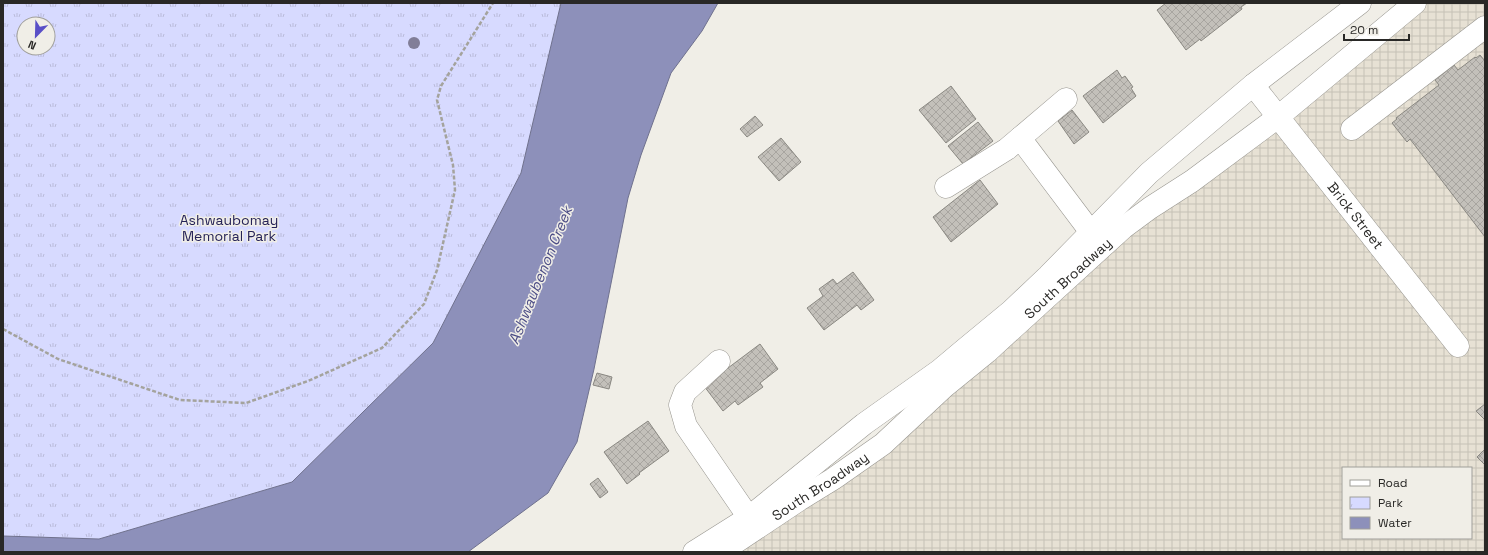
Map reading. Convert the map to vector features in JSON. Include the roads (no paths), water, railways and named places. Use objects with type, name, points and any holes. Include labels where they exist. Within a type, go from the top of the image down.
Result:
[{"type":"street","name":"South Broadway","points":[[694,552],[799,500],[833,479],[883,444],[944,387],[987,352],[1096,240],[1148,173],[1253,85],[1360,3]]},
{"type":"street","name":"South Broadway","points":[[1096,240],[1123,228],[1150,208],[1192,181],[1278,117],[1415,3]]},
{"type":"street","points":[[1352,129],[1485,27]]},
{"type":"street","name":"Brick Street","points":[[1253,85],[1458,346]]},
{"type":"street","points":[[946,187],[1007,149],[1066,99]]},
{"type":"street","points":[[1020,138],[1096,240]]},
{"type":"street","points":[[719,361],[686,392],[680,405],[686,426],[752,523]]},
{"type":"street","name":"South Broadway","points":[[721,552],[752,523]]},
{"type":"water","name":"Ashwaubenon Creek","points":[[561,3],[718,3],[702,31],[671,73],[641,155],[628,198],[594,369],[577,442],[548,493],[468,552],[3,552],[3,536],[99,539],[292,482],[433,343],[521,173]]},
{"type":"park label","name":"Ashwaubomay Memorial Park","points":[[229,228]]}]
